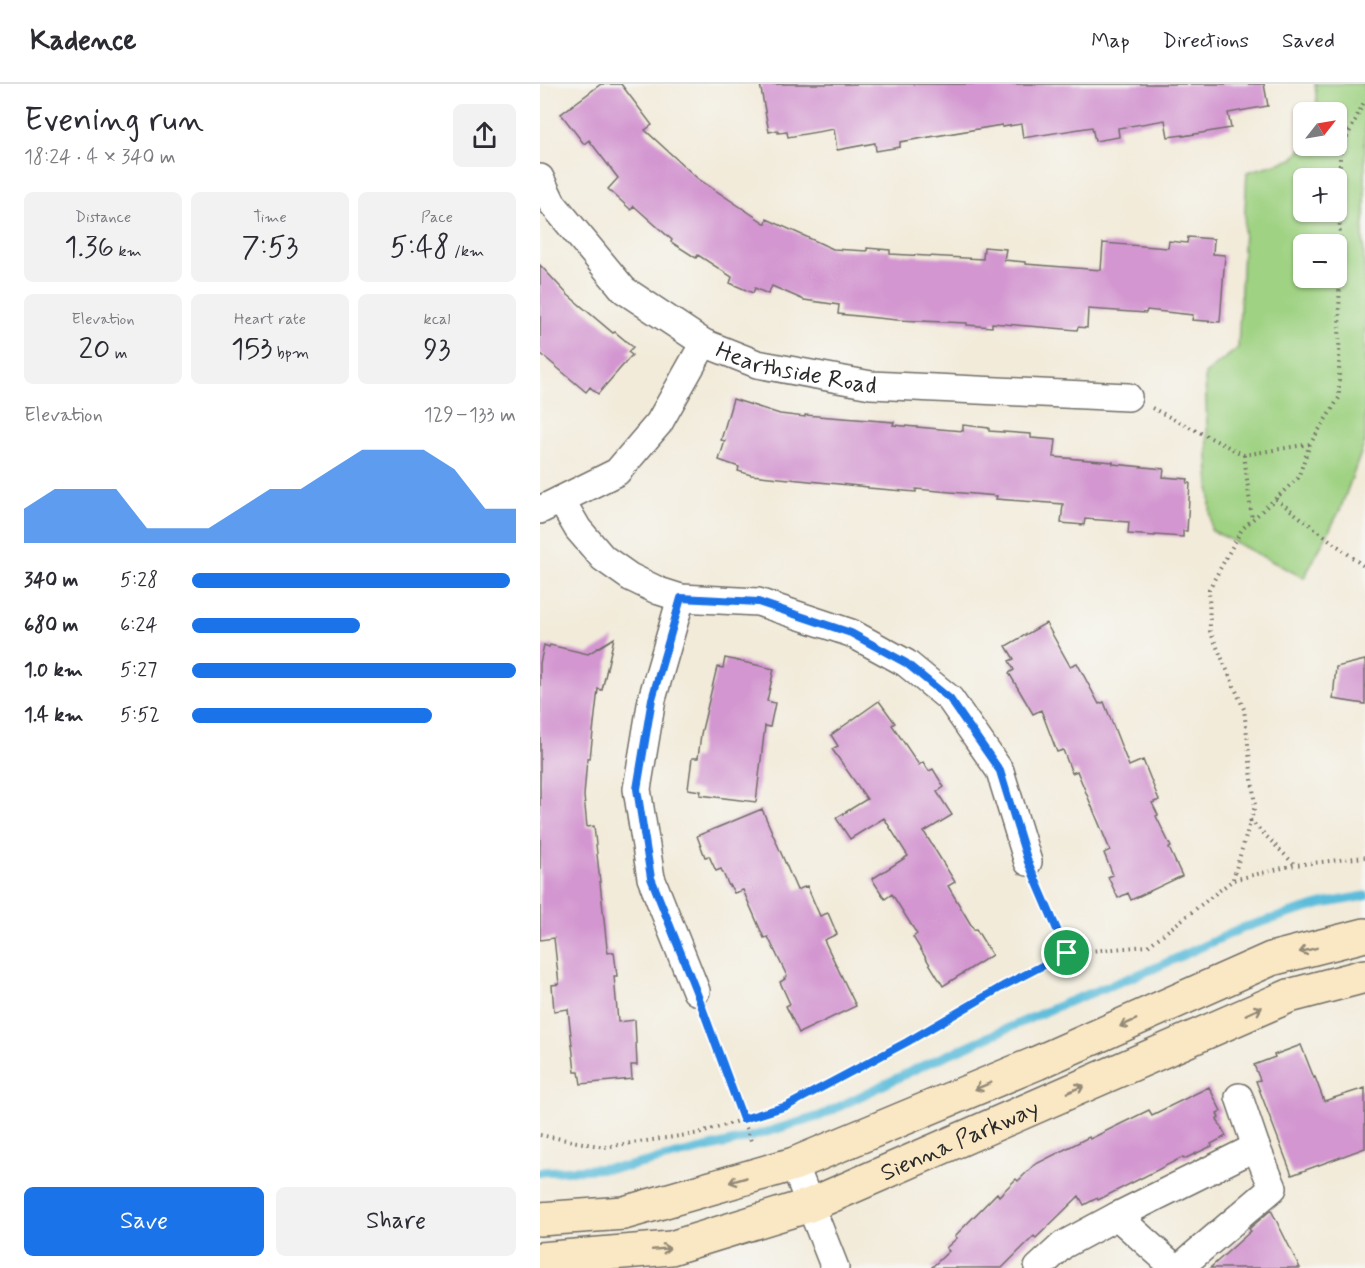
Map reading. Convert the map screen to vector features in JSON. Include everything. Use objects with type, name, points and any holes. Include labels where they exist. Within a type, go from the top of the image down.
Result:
[{"type":"main road","name":"Sienna Parkway","points":[[540,1219],[624,1213],[795,1164],[1037,1063],[1271,959],[1365,935]]},
{"type":"main road","name":"Sienna Parkway","points":[[540,1259],[671,1248],[810,1205],[1289,996],[1365,976]]},
{"type":"street","name":"Hearthside Road","points":[[540,178],[552,203],[624,290],[704,343],[757,364],[871,385],[1128,397]]},
{"type":"street","points":[[704,343],[659,423],[617,472],[550,505],[578,529],[603,558],[630,577],[659,591],[681,598],[758,602],[851,633],[906,663],[950,699],[1000,771],[1028,862]]},
{"type":"street","points":[[681,598],[652,699],[637,789],[651,878],[696,991]]},
{"type":"street","points":[[1117,1216],[1177,1268],[1273,1188],[1256,1148],[1239,1097]]},
{"type":"street","points":[[1038,1268],[1063,1245],[1256,1148]]},
{"type":"street","points":[[795,1164],[835,1268]]},
{"type":"path","points":[[1233,880],[1255,806],[1244,709],[1210,632],[1209,589],[1242,529],[1299,478],[1310,444],[1339,398],[1340,151],[1365,100]]},
{"type":"path","points":[[1128,397],[1244,455],[1310,444]]},
{"type":"path","points":[[1244,455],[1252,520]]},
{"type":"path","points":[[1276,499],[1365,567]]},
{"type":"path","points":[[1250,820],[1295,865]]},
{"type":"path","points":[[540,1135],[604,1147],[701,1133],[787,1106],[1067,953],[1148,946],[1233,880],[1295,865],[1365,857]]},
{"type":"path","points":[[1028,862],[1067,953]]},
{"type":"path","points":[[696,991],[752,1143]]},
{"type":"green space","points":[[1315,84],[1365,84],[1363,231],[1365,442],[1340,510],[1304,578],[1211,530],[1205,374],[1238,348],[1247,172],[1293,159],[1296,156],[1347,156],[1347,102],[1317,102]]},
{"type":"building","points":[[601,84],[621,84],[652,125],[645,130],[697,178],[766,224],[767,219],[833,249],[867,251],[867,248],[890,250],[890,254],[983,259],[984,247],[1006,249],[1004,260],[1025,262],[1025,264],[1101,270],[1103,243],[1168,248],[1169,241],[1187,243],[1188,237],[1214,239],[1213,254],[1225,255],[1220,322],[1192,320],[1193,315],[1147,310],[1146,313],[1088,309],[1087,328],[1078,327],[1077,330],[992,323],[992,327],[967,325],[967,323],[897,320],[838,314],[839,305],[804,300],[772,286],[768,294],[755,288],[753,293],[730,283],[732,277],[698,255],[696,258],[671,242],[672,240],[634,206],[631,210],[608,189],[618,178],[589,140],[584,144],[561,114]]},
{"type":"building","points":[[760,84],[1264,84],[1268,106],[1228,113],[1231,128],[1183,136],[1168,137],[1165,120],[1118,128],[1119,137],[1095,141],[1092,127],[1023,138],[1021,124],[1002,127],[1002,125],[900,142],[900,147],[876,151],[875,143],[837,150],[834,129],[788,137],[787,132],[778,133],[778,130],[769,132]]},
{"type":"building","points":[[540,265],[568,295],[633,347],[628,352],[632,355],[598,394],[590,387],[586,392],[540,353]]},
{"type":"building","points":[[733,399],[780,414],[805,417],[805,415],[894,422],[893,425],[963,431],[963,425],[989,428],[989,431],[1031,434],[1031,438],[1056,440],[1054,457],[1164,469],[1163,477],[1188,479],[1187,483],[1190,483],[1187,531],[1183,531],[1183,537],[1155,536],[1128,534],[1129,522],[1085,519],[1084,525],[1061,523],[1063,504],[996,499],[997,496],[916,489],[916,492],[868,488],[751,475],[738,471],[739,467],[719,460],[725,441],[721,440]]},
{"type":"building","points":[[1046,623],[1070,666],[1077,663],[1099,704],[1104,702],[1129,766],[1143,760],[1159,800],[1152,803],[1182,876],[1131,900],[1128,893],[1118,898],[1108,877],[1113,875],[1104,853],[1110,850],[1077,771],[1072,773],[1063,750],[1057,752],[1041,710],[1033,714],[1009,673],[1014,670],[1009,661],[1014,659],[1006,646]]},
{"type":"building","points":[[614,638],[602,690],[598,689],[590,758],[587,758],[584,796],[587,827],[594,826],[607,948],[608,953],[614,952],[618,1022],[635,1020],[637,1065],[631,1065],[632,1079],[581,1084],[579,1072],[575,1072],[568,1009],[554,1011],[552,985],[559,984],[554,938],[540,940],[540,663],[544,645],[588,654]]},
{"type":"building","points":[[725,658],[774,669],[767,701],[775,703],[770,727],[765,726],[756,802],[700,795],[701,791],[688,789],[692,758],[698,758],[701,734],[717,667],[723,668]]},
{"type":"building","points":[[1365,660],[1365,704],[1333,699],[1336,667]]},
{"type":"building","points":[[879,701],[895,723],[892,725],[919,765],[923,762],[929,771],[933,769],[944,787],[937,792],[952,815],[924,832],[955,882],[948,886],[992,955],[943,986],[913,937],[917,934],[892,894],[885,899],[872,879],[908,856],[884,818],[850,839],[836,818],[867,799],[832,749],[838,746],[831,735]]},
{"type":"building","points":[[762,809],[797,890],[807,886],[820,916],[828,913],[837,934],[824,940],[856,1006],[799,1033],[786,1006],[790,1004],[780,982],[787,976],[768,937],[764,938],[743,890],[734,893],[721,869],[716,871],[709,856],[705,857],[697,836]]},
{"type":"building","points":[[1301,1045],[1324,1101],[1365,1088],[1365,1148],[1292,1175],[1256,1081],[1260,1080],[1254,1065]]},
{"type":"building","points":[[1209,1087],[1221,1111],[1217,1113],[1219,1118],[1217,1119],[1226,1136],[1211,1144],[1212,1146],[1184,1159],[1183,1157],[1098,1200],[1097,1198],[1084,1205],[1079,1196],[1002,1268],[931,1268],[949,1251],[946,1248],[957,1238],[955,1236],[997,1193],[999,1196],[1034,1165],[1149,1110],[1152,1115]]},
{"type":"building","points":[[1271,1210],[1300,1268],[1210,1268],[1251,1231],[1249,1229]]},
{"type":"waterway","points":[[540,1172],[626,1167],[736,1141],[820,1116],[922,1066],[1063,1004],[1155,968],[1245,927],[1322,904],[1365,896]]},
{"type":"route","points":[[681,598],[758,602],[851,633],[906,663],[950,699],[1000,771],[1028,862],[1067,953],[787,1106],[743,1119],[651,878],[637,789],[652,699],[681,598]]}]
